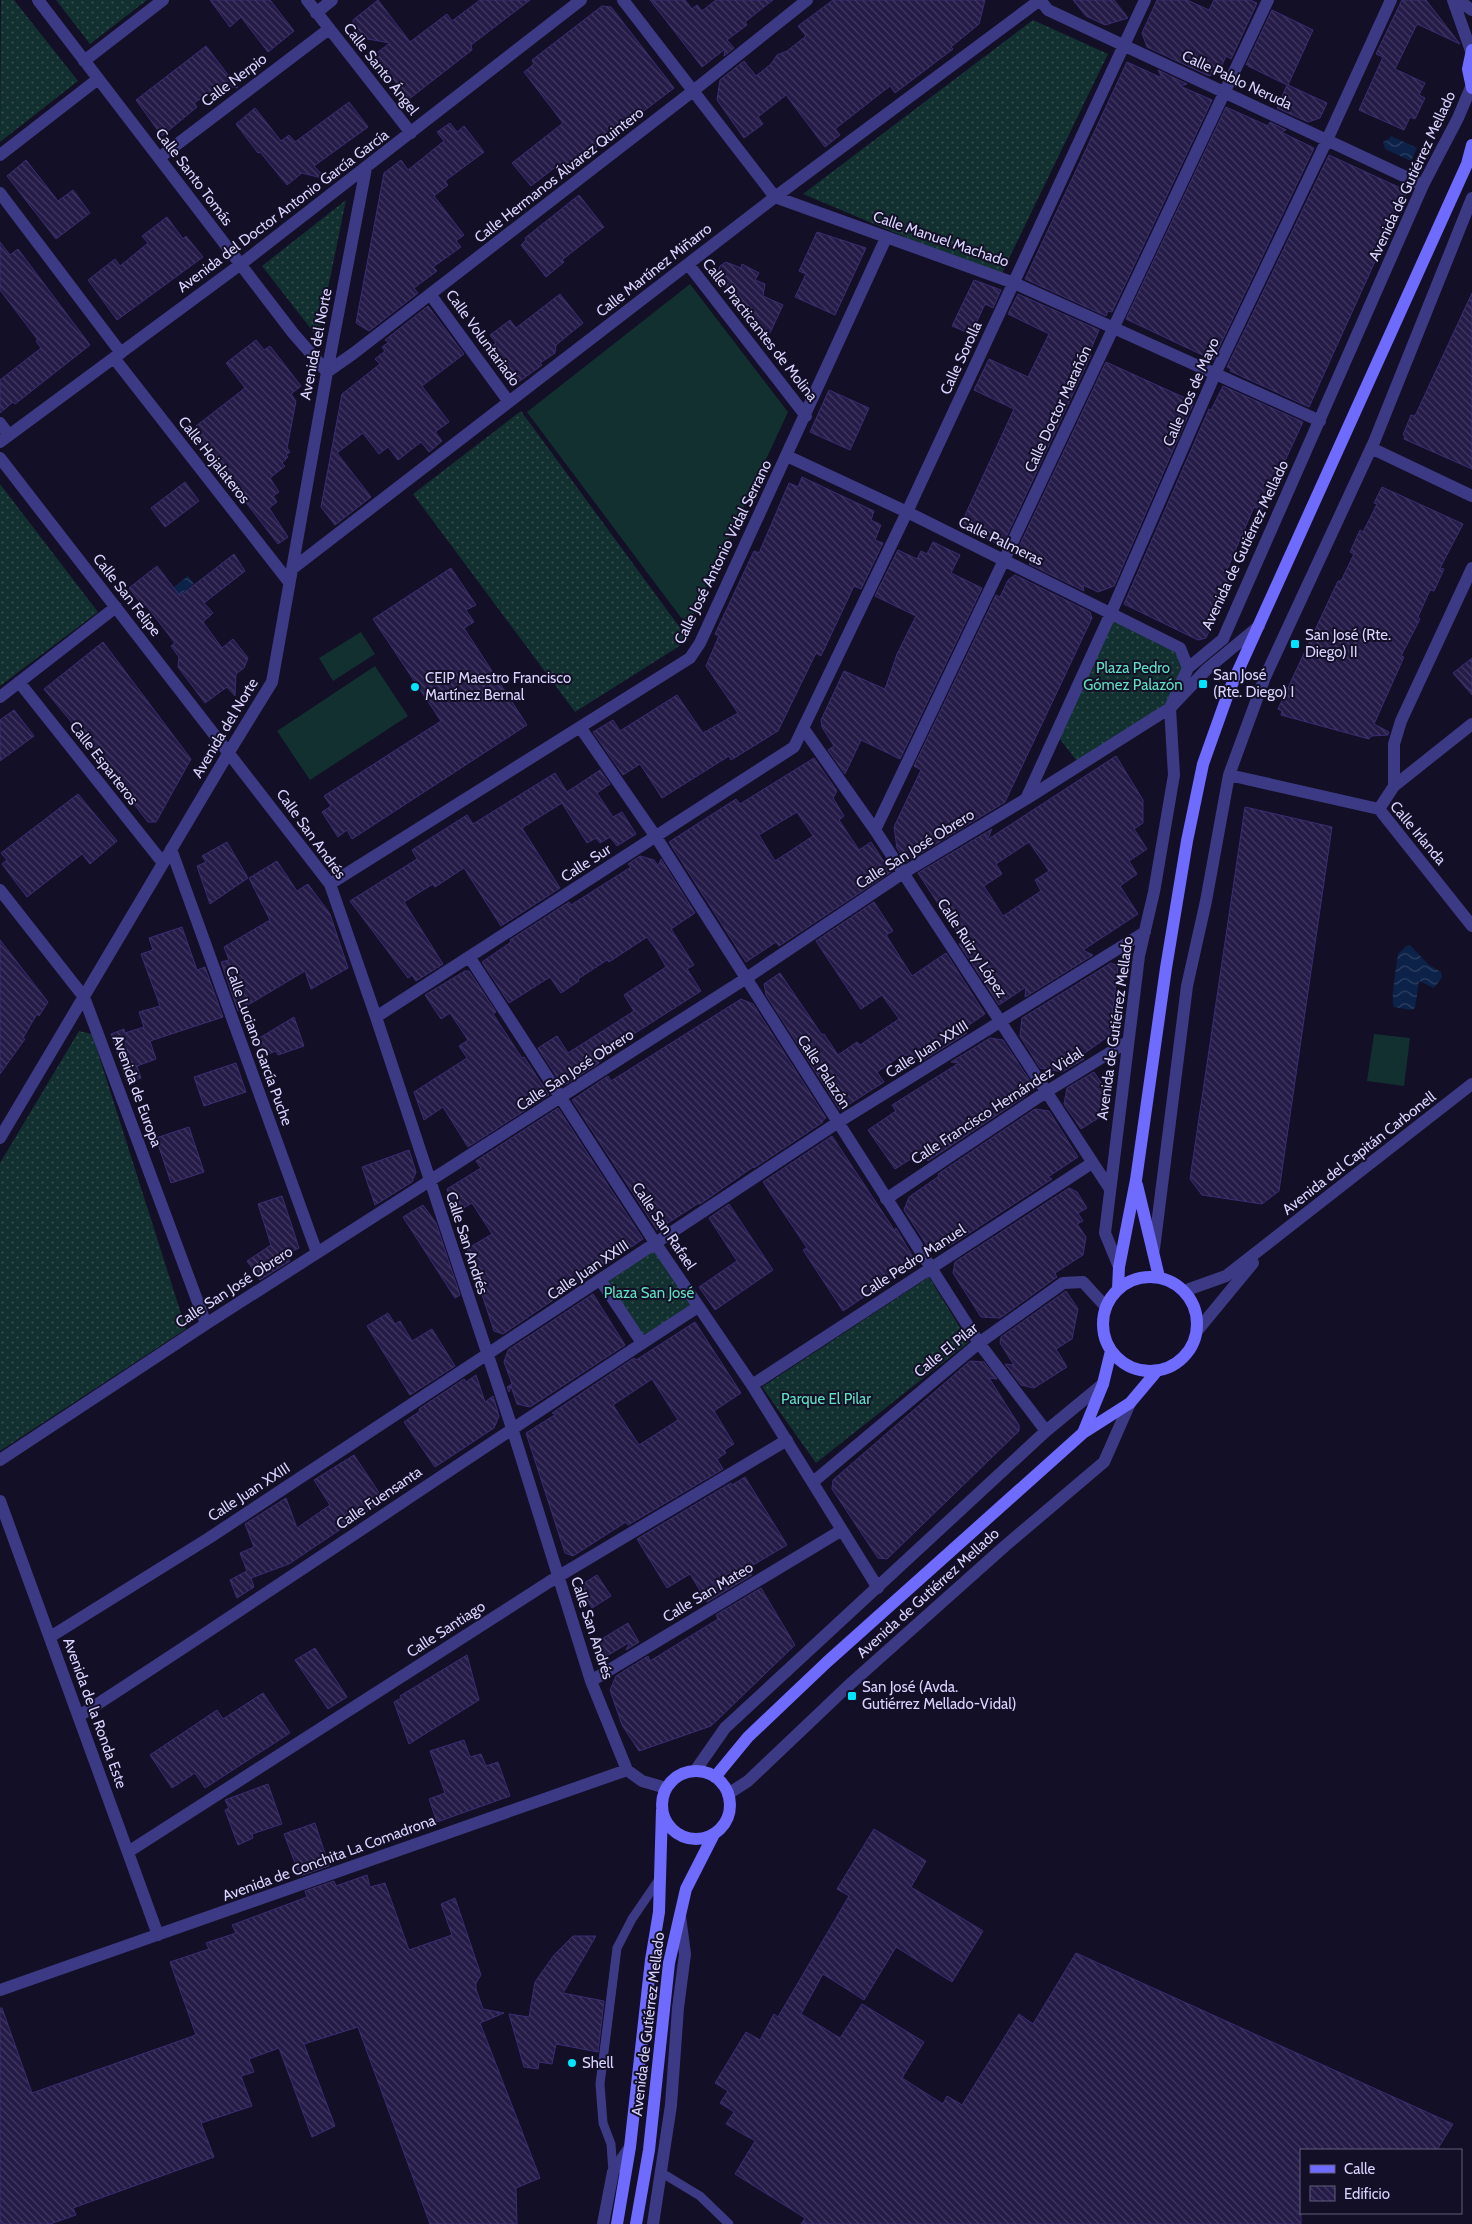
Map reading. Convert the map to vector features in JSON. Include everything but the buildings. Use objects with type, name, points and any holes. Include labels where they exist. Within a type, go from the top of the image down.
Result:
[{"type":"main road","points":[[1472,50],[1468,69],[1472,88]]},
{"type":"main road","name":"Avenida de Gutiérrez Mellado","points":[[1118,1289],[1119,1267],[1136,1180],[1166,968],[1187,841],[1203,764],[1229,692],[1470,161],[1472,145]]},
{"type":"main road","name":"Avenida de Gutiérrez Mellado","points":[[1136,1180],[1154,1249],[1159,1278]]},
{"type":"main road","points":[[1159,1278],[1173,1283],[1184,1291],[1195,1310],[1197,1331],[1187,1353],[1169,1367],[1157,1371],[1142,1370],[1125,1364],[1111,1351],[1103,1330],[1106,1307],[1118,1289],[1137,1279],[1159,1278]]},
{"type":"main road","points":[[1083,1433],[1103,1384],[1111,1351]]},
{"type":"main road","name":"Avenida de Gutiérrez Mellado","points":[[715,1777],[748,1737],[827,1662],[1083,1433],[1130,1403],[1157,1371]]},
{"type":"main road","points":[[705,1772],[723,1784],[728,1794],[730,1805],[728,1816],[714,1834],[704,1838],[692,1839],[681,1836],[672,1830],[665,1821],[662,1799],[666,1788],[674,1779],[684,1773],[705,1772]]},
{"type":"main road","name":"Avenida de Gutiérrez Mellado","points":[[617,2224],[630,2147],[649,1970],[658,1912],[662,1810]]},
{"type":"main road","name":"Avenida de Gutiérrez Mellado","points":[[636,2224],[654,2114],[669,1963],[686,1889],[714,1834]]},
{"type":"street","name":"Calle Santo Tomás","points":[[38,0],[293,333],[327,372]]},
{"type":"street","points":[[84,61],[163,0]]},
{"type":"street","name":"Calle Santo Ángel","points":[[306,0],[411,134]]},
{"type":"street","points":[[316,13],[332,0]]},
{"type":"street","name":"Avenida del Doctor Antonio García García","points":[[5,438],[241,264],[411,134],[581,0]]},
{"type":"street","points":[[623,0],[775,197]]},
{"type":"street","name":"Calle Hermanos Álvarez Quintero","points":[[327,372],[693,91],[807,0]]},
{"type":"street","name":"Calle Pablo Neruda","points":[[1040,0],[1048,10],[1423,185]]},
{"type":"street","name":"Calle Martínez Miñarro","points":[[292,569],[775,197],[1040,0]]},
{"type":"street","name":"Calle Sorolla","points":[[803,728],[907,512],[1144,0]]},
{"type":"street","name":"Calle Doctor Marañón","points":[[875,830],[1268,0]]},
{"type":"street","name":"Calle Dos de Mayo","points":[[1026,799],[1111,613],[1215,374],[1327,140],[1391,0]]},
{"type":"street","points":[[1453,0],[1472,50]]},
{"type":"street","points":[[1458,0],[1472,10]]},
{"type":"street","name":"Calle Nerpio","points":[[159,158],[329,28]]},
{"type":"street","points":[[0,155],[98,78]]},
{"type":"street","name":"Avenida de Gutiérrez Mellado","points":[[1119,1267],[1105,1234],[1139,956],[1154,892],[1174,775],[1170,708],[1188,668],[1223,639],[1423,185],[1472,88]]},
{"type":"street","name":"Avenida del Norte","points":[[0,1138],[162,863],[272,682],[327,372],[366,168]]},
{"type":"street","name":"Calle Hojalateros","points":[[0,193],[117,355],[289,582]]},
{"type":"street","name":"Calle Manuel Machado","points":[[775,197],[1014,283],[1320,421]]},
{"type":"street","name":"Avenida de Gutiérrez Mellado","points":[[1154,1249],[1187,986],[1206,901],[1229,775],[1265,678],[1371,448],[1472,198]]},
{"type":"street","name":"Calle José Antonio Vidal Serrano","points":[[330,884],[690,658],[700,643],[806,416],[886,238]]},
{"type":"street","name":"Calle Practicantes de Molina","points":[[688,264],[806,416]]},
{"type":"street","name":"Calle Voluntariado","points":[[430,294],[509,402]]},
{"type":"street","points":[[0,423],[5,438]]},
{"type":"street","points":[[1371,448],[1472,496]]},
{"type":"street","name":"Calle Palmeras","points":[[787,456],[907,512],[1180,648],[1188,668]]},
{"type":"street","name":"Calle San Felipe","points":[[0,458],[229,752]]},
{"type":"street","points":[[1394,786],[1394,744],[1400,721],[1472,568]]},
{"type":"street","points":[[0,697],[116,607]]},
{"type":"street","name":"Calle San José Obrero","points":[[0,1460],[206,1324],[745,979],[903,873],[1026,799],[1170,708],[1207,669],[1258,626]]},
{"type":"street","name":"Calle Esparteros","points":[[19,682],[162,863]]},
{"type":"street","points":[[1379,809],[1394,786],[1472,724]]},
{"type":"street","name":"Calle Palazón","points":[[580,727],[656,837],[930,1269],[979,1343],[1046,1431]]},
{"type":"street","name":"Calle Ruiz y López","points":[[803,728],[875,830],[1110,1189]]},
{"type":"street","name":"Calle Sur","points":[[376,1017],[794,747],[803,728]]},
{"type":"street","name":"Calle San Andrés","points":[[229,752],[330,884],[512,1428],[591,1681],[627,1770]]},
{"type":"street","name":"Calle Irlanda","points":[[1229,775],[1379,809],[1472,926]]},
{"type":"street","name":"Calle Luciano García Puche","points":[[172,849],[316,1253]]},
{"type":"street","name":"Avenida de Europa","points":[[0,890],[84,997],[206,1324]]},
{"type":"street","name":"Calle Juan XXIII","points":[[50,1637],[209,1538],[838,1123],[1145,932]]},
{"type":"street","name":"Calle San Rafael","points":[[470,958],[656,1244],[787,1440],[878,1588]]},
{"type":"street","name":"Calle Francisco Hernández Vidal","points":[[886,1199],[1046,1092],[1127,1042]]},
{"type":"street","name":"Avenida del Capitán Carbonell","points":[[1265,1247],[1472,1084]]},
{"type":"street","name":"Calle Pedro Manuel","points":[[752,1386],[1092,1163]]},
{"type":"street","points":[[1184,1291],[1226,1276],[1265,1247]]},
{"type":"street","points":[[1197,1331],[1265,1247]]},
{"type":"street","points":[[601,1280],[642,1343]]},
{"type":"street","name":"Calle El Pilar","points":[[812,1482],[979,1343],[1063,1283],[1083,1282],[1106,1307]]},
{"type":"street","name":"Calle Fuensanta","points":[[78,1716],[231,1617],[512,1428],[698,1307]]},
{"type":"street","points":[[695,1771],[726,1728],[1046,1431],[1103,1384]]},
{"type":"street","name":"Avenida de Gutiérrez Mellado","points":[[728,1794],[748,1781],[855,1680],[1005,1546],[1104,1462],[1130,1403]]},
{"type":"street","name":"Calle Santiago","points":[[128,1852],[558,1577],[787,1440]]},
{"type":"street","name":"Avenida de la Ronda Este","points":[[0,1501],[158,1935]]},
{"type":"street","name":"Calle San Mateo","points":[[591,1681],[842,1530]]},
{"type":"street","points":[[627,1770],[642,1781],[666,1788]]},
{"type":"street","name":"Avenida de Conchita La Comadrona","points":[[0,1990],[627,1770]]},
{"type":"street","points":[[653,2224],[671,2105],[678,2008],[685,1954],[680,1911]]},
{"type":"street","points":[[603,2224],[612,2172],[630,2147]]},
{"type":"lane","points":[[612,2172],[611,2144],[603,2123],[600,2084],[617,1948],[632,1919],[660,1878]]},
{"type":"lane","points":[[662,2173],[700,2196],[729,2224]]},
{"type":"green space","points":[[1,0],[14,0],[78,81],[0,142]]},
{"type":"green space","points":[[56,0],[147,0],[90,44]]},
{"type":"green space","points":[[1033,20],[1108,54],[1000,277],[803,194]]},
{"type":"green space","points":[[346,200],[318,338],[262,266]]},
{"type":"green space","points":[[690,284],[788,412],[688,627],[527,412]]},
{"type":"green space","points":[[521,411],[689,640],[575,712],[413,494]]},
{"type":"green space","points":[[0,484],[98,612],[0,686]]},
{"type":"green space","name":"Plaza Pedro Gómez Palazón","points":[[1111,613],[1180,648],[1188,668],[1170,708],[1080,765],[1056,734]]},
{"type":"green space","points":[[361,632],[375,654],[333,681],[319,658]]},
{"type":"green space","points":[[375,666],[408,716],[310,780],[277,731]]},
{"type":"green space","points":[[79,1031],[92,1034],[186,1329],[0,1451],[0,1163]]},
{"type":"green space","points":[[1374,1034],[1410,1038],[1404,1086],[1367,1081]]},
{"type":"green space","name":"Plaza San José","points":[[656,1244],[698,1307],[642,1343],[601,1281]]},
{"type":"green space","name":"Parque El Pilar","points":[[929,1277],[969,1342],[816,1463],[762,1387]]},
{"type":"water","points":[[1391,136],[1417,148],[1411,161],[1385,149],[1383,142]]},
{"type":"water","points":[[188,576],[194,584],[175,599],[169,591]]},
{"type":"water","points":[[1410,945],[1429,965],[1441,972],[1442,977],[1434,988],[1419,981],[1415,1008],[1411,1010],[1394,1007],[1393,1003],[1398,954],[1406,946]]},
{"type":"place","name":"San José (Rte. Diego) II","points":[[1295,644]]},
{"type":"place","name":"San José (Rte. Diego) I","points":[[1203,684]]},
{"type":"place","name":"CEIP Maestro Francisco Martínez Bernal","points":[[415,687]]},
{"type":"place","name":"San José (Avda. Gutiérrez Mellado-Vidal)","points":[[852,1696]]},
{"type":"place","name":"Shell","points":[[572,2063]]}]
